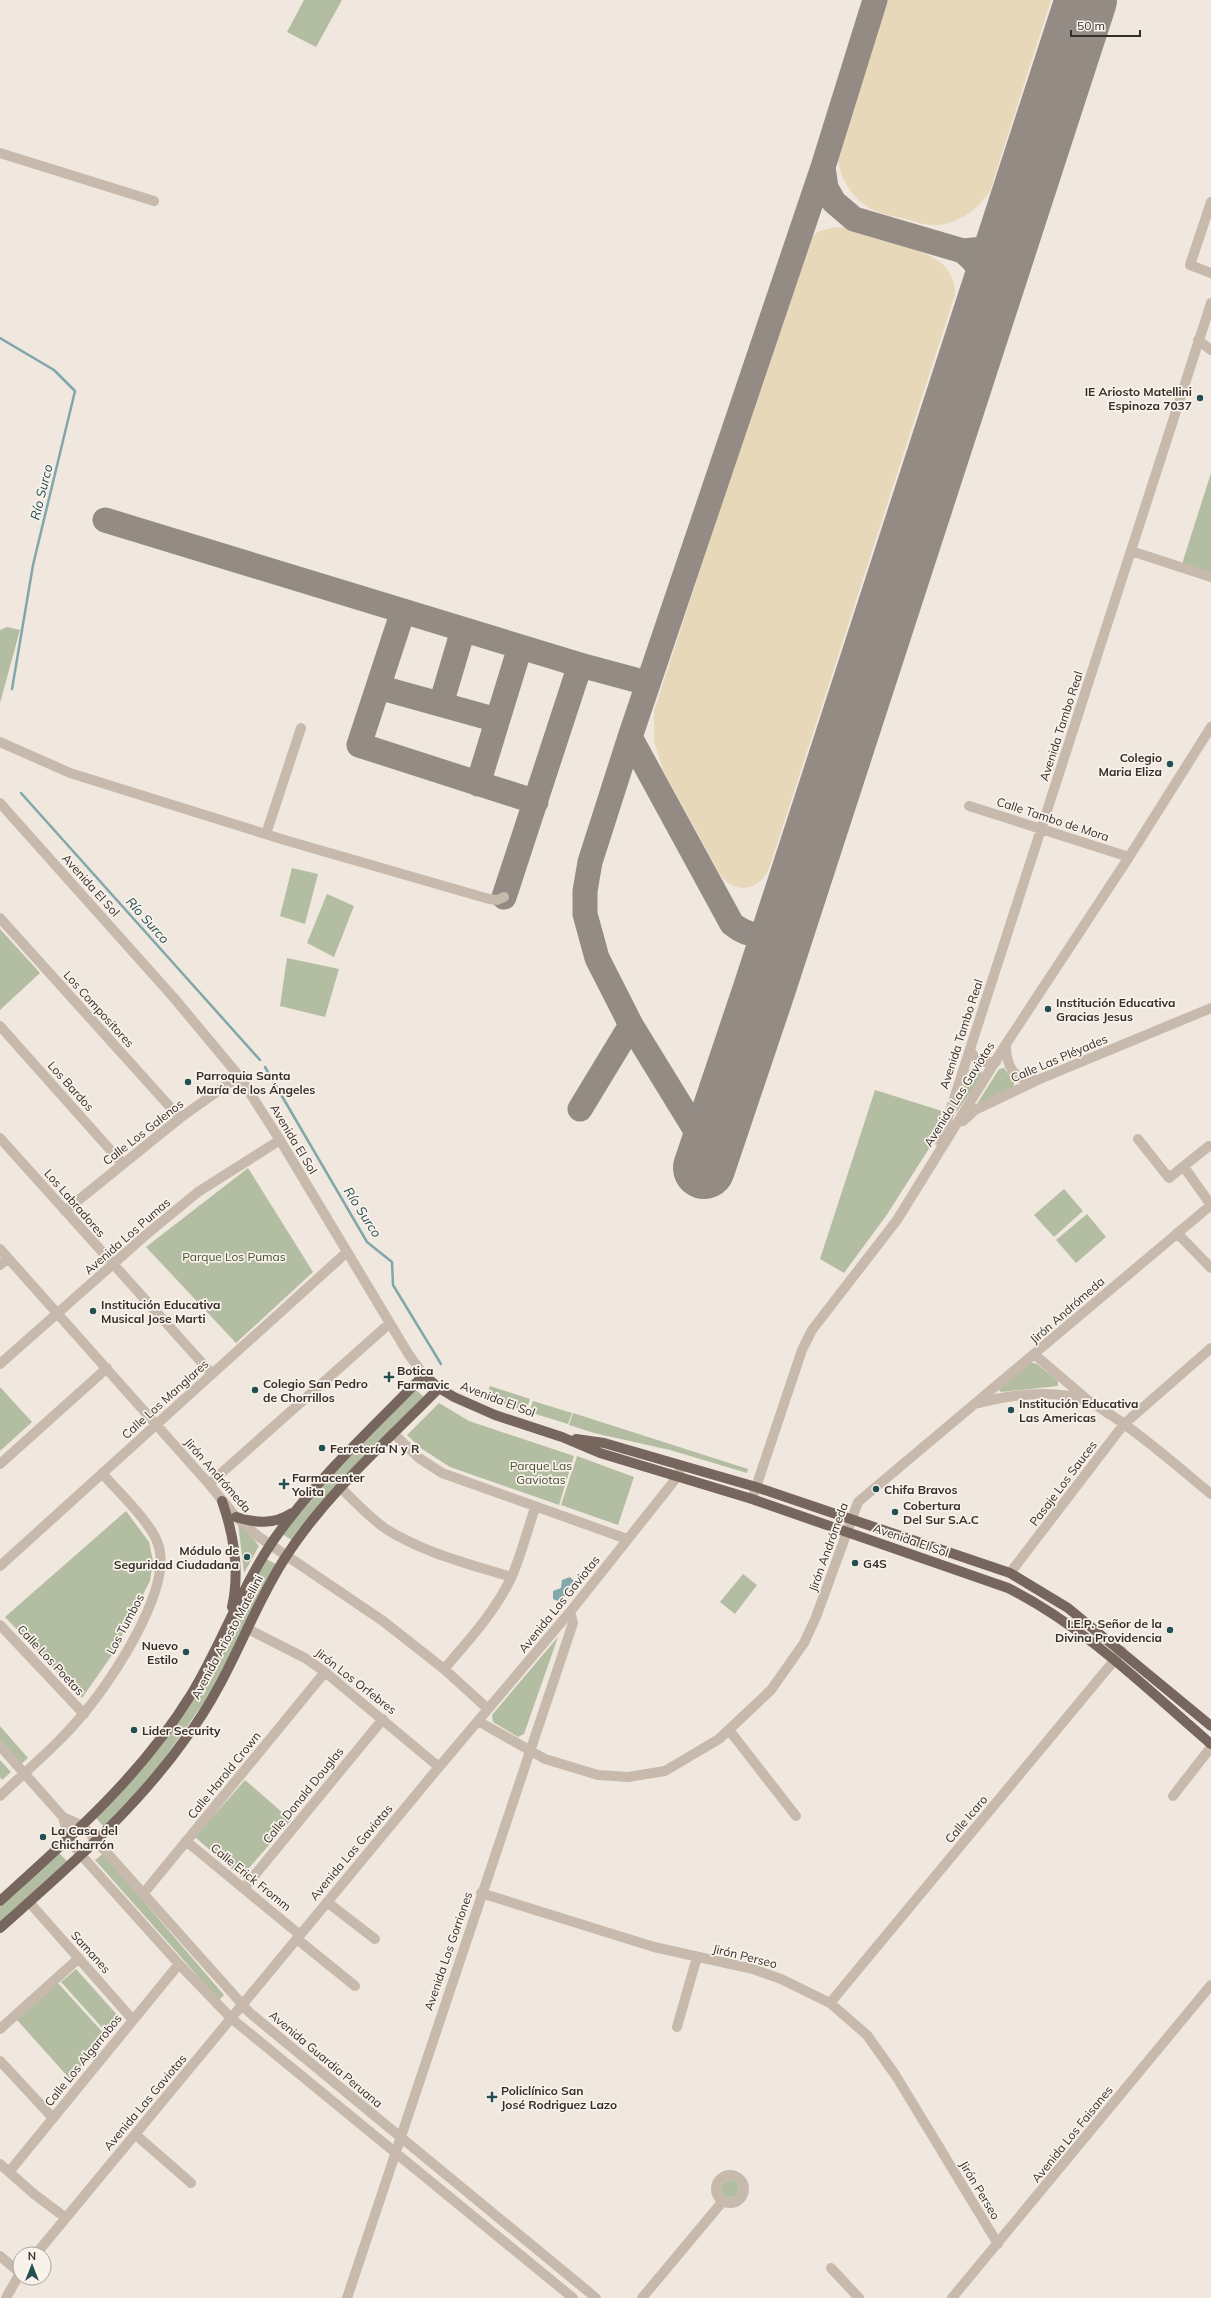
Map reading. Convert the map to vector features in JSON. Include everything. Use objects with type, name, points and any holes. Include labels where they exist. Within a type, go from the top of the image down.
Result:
[{"type":"main road","name":"Avenida El Sol","points":[[424,1375],[439,1388],[454,1397],[495,1415],[562,1437],[600,1453],[752,1499],[1008,1588],[1055,1615],[1114,1661],[1211,1744]]},
{"type":"main road","name":"Avenida Ariosto Matellini","points":[[0,1901],[83,1826],[122,1786],[164,1735],[192,1693],[229,1619],[270,1544],[295,1511],[326,1476],[424,1375]]},
{"type":"main road","name":"Avenida Ariosto Matellini","points":[[0,1928],[81,1855],[141,1795],[183,1742],[219,1687],[265,1592],[286,1556],[303,1532],[341,1488],[439,1388]]},
{"type":"main road","name":"Avenida El Sol","points":[[562,1437],[604,1443],[681,1464],[851,1518],[1010,1573],[1068,1608],[1122,1651],[1211,1726]]},
{"type":"main road","points":[[222,1501],[231,1530],[236,1559],[235,1589],[229,1619]]},
{"type":"main road","points":[[236,1517],[256,1522],[270,1522],[283,1518],[295,1511]]},
{"type":"street","points":[[0,153],[154,201]]},
{"type":"street","points":[[1211,202],[1190,265],[1211,273]]},
{"type":"street","name":"Avenida Tambo Real","points":[[936,1156],[1211,303]]},
{"type":"street","points":[[1198,340],[1211,350]]},
{"type":"street","points":[[1131,552],[1211,577]]},
{"type":"street","name":"Avenida Las Gaviotas","points":[[752,1499],[802,1350],[812,1330],[897,1220],[1006,1044],[1129,857],[1211,727]]},
{"type":"street","points":[[266,834],[300,728]]},
{"type":"street","points":[[0,742],[70,772],[266,834],[489,899],[497,900],[504,897]]},
{"type":"street","name":"Avenida El Sol","points":[[0,803],[188,1015],[239,1076],[280,1140],[409,1355],[424,1375]]},
{"type":"street","name":"Calle Tambo de Mora","points":[[969,806],[1042,828],[1129,857]]},
{"type":"street","name":"Los Compositores","points":[[0,918],[180,1118]]},
{"type":"street","name":"Calle Las Pléyades","points":[[936,1156],[970,1114],[1040,1079],[1211,1008]]},
{"type":"street","name":"Los Bardos","points":[[0,1026],[122,1163]]},
{"type":"street","points":[[1006,1044],[1006,1058],[1015,1074],[1027,1081],[1040,1079]]},
{"type":"street","points":[[970,1049],[973,1055],[980,1062],[996,1062]]},
{"type":"street","name":"Calle Los Galenos","points":[[64,1211],[180,1118],[239,1076]]},
{"type":"street","name":"Los Labradores","points":[[0,1138],[112,1265],[212,1374]]},
{"type":"street","points":[[1138,1139],[1169,1178],[1209,1146]]},
{"type":"street","name":"Avenida Los Pumas","points":[[0,1364],[112,1265],[198,1192],[280,1140]]},
{"type":"street","points":[[1184,1167],[1211,1205]]},
{"type":"street","name":"Jirón Andrómeda","points":[[478,1721],[545,1759],[569,1768],[598,1775],[628,1777],[665,1771],[688,1764],[729,1730],[771,1690],[804,1643],[816,1617],[846,1531],[858,1502],[1035,1355],[1211,1205]]},
{"type":"street","points":[[1177,1233],[1211,1268]]},
{"type":"street","name":"Jirón Andrómeda","points":[[0,1249],[210,1484],[236,1517],[286,1556],[352,1598],[444,1669],[488,1709]]},
{"type":"street","name":"Calle Los Manglares","points":[[0,1566],[347,1252]]},
{"type":"street","points":[[0,1265],[8,1258]]},
{"type":"street","points":[[210,1484],[390,1323]]},
{"type":"street","name":"Pasaje Los Sauces","points":[[1010,1573],[1124,1424],[1211,1348]]},
{"type":"street","points":[[1035,1355],[1090,1402],[1124,1424],[1211,1494]]},
{"type":"street","points":[[0,1464],[107,1368]]},
{"type":"street","points":[[976,1404],[1002,1397],[1030,1395],[1062,1396],[1090,1402]]},
{"type":"street","points":[[394,1434],[419,1458],[442,1473],[535,1508],[626,1539]]},
{"type":"street","name":"Avenida Las Gaviotas","points":[[43,2246],[439,1767],[570,1612],[626,1539],[678,1476],[681,1464]]},
{"type":"street","name":"Los Tumbos","points":[[0,1796],[56,1744],[84,1714],[115,1669],[138,1629],[154,1596],[160,1572],[160,1550],[155,1537],[147,1525],[102,1473]]},
{"type":"street","points":[[341,1488],[378,1522],[415,1544],[434,1553],[511,1578]]},
{"type":"street","points":[[444,1669],[484,1621],[511,1578],[535,1508]]},
{"type":"street","name":"Avenida Los Gorriones","points":[[347,2298],[481,1893],[573,1623],[570,1612]]},
{"type":"street","name":"Calle Los Poetas","points":[[0,1625],[84,1714]]},
{"type":"street","name":"Jirón Los Orfebres","points":[[248,1628],[305,1658],[325,1672],[439,1767]]},
{"type":"street","name":"Calle Icaro","points":[[830,2003],[1122,1651]]},
{"type":"street","name":"Calle Harold Crown","points":[[143,1894],[325,1672]]},
{"type":"street","name":"Calle Donald Douglas","points":[[244,1888],[383,1719]]},
{"type":"street","points":[[729,1730],[796,1816]]},
{"type":"street","name":"Avenida Guardia Peruana","points":[[0,1746],[63,1817],[83,1826],[242,2005],[400,2138],[596,2298]]},
{"type":"street","points":[[1173,1796],[1211,1747]]},
{"type":"street","name":"Avenida Guardia Peruana","points":[[63,1817],[68,1839],[81,1855],[179,1964],[231,2018],[573,2298]]},
{"type":"street","name":"Calle Erick Fromm","points":[[186,1841],[244,1888],[355,1986]]},
{"type":"street","name":"Jirón Perseo","points":[[481,1893],[616,1936],[697,1958],[753,1970],[781,1979],[830,2003],[868,2035],[896,2076],[998,2244]]},
{"type":"street","name":"Samanes","points":[[29,1902],[133,2020]]},
{"type":"street","points":[[327,1902],[374,1939]]},
{"type":"street","points":[[0,2029],[79,1958]]},
{"type":"street","points":[[677,2027],[697,1958]]},
{"type":"street","name":"Calle Los Algarrobos","points":[[9,2172],[179,1964]]},
{"type":"street","name":"Avenida Los Faisanes","points":[[952,2298],[1211,1985]]},
{"type":"street","points":[[0,2061],[53,2118]]},
{"type":"street","points":[[136,2135],[191,2183]]},
{"type":"street","points":[[0,2164],[66,2218]]},
{"type":"street","points":[[440,2188],[450,2178]]},
{"type":"street","points":[[642,2298],[723,2201]]},
{"type":"street","points":[[0,2256],[12,2266]]},
{"type":"street","points":[[831,2268],[859,2298]]},
{"type":"street","points":[[6,2298],[13,2286]]},
{"type":"green space","points":[[304,0],[342,0],[316,47],[287,32]]},
{"type":"green space","points":[[1211,473],[1211,574],[1182,564]]},
{"type":"green space","points":[[7,627],[20,630],[0,703],[0,630]]},
{"type":"green space","points":[[292,868],[318,874],[305,924],[280,916]]},
{"type":"green space","points":[[327,894],[354,906],[334,957],[307,943]]},
{"type":"green space","points":[[0,929],[40,973],[0,1010]]},
{"type":"green space","points":[[287,958],[339,969],[325,1017],[280,1006]]},
{"type":"green space","points":[[974,1066],[981,1070],[982,1076],[955,1114],[969,1070]]},
{"type":"green space","points":[[1004,1068],[1014,1081],[1014,1087],[977,1104],[999,1069]]},
{"type":"green space","points":[[875,1090],[942,1111],[930,1147],[886,1216],[844,1273],[820,1259]]},
{"type":"green space","name":"Parque Los Pumas","points":[[248,1168],[313,1272],[236,1343],[146,1247]]},
{"type":"green space","points":[[1064,1189],[1083,1211],[1054,1237],[1034,1215]]},
{"type":"green space","points":[[1087,1214],[1106,1237],[1076,1263],[1056,1240]]},
{"type":"green space","points":[[1030,1362],[1037,1364],[1058,1381],[1058,1386],[1001,1392],[999,1390],[999,1388]]},
{"type":"green space","points":[[490,1386],[530,1399],[526,1411],[486,1398]]},
{"type":"green space","points":[[0,1387],[32,1422],[0,1451]]},
{"type":"green space","points":[[416,1390],[424,1397],[292,1540],[282,1534],[340,1467]]},
{"type":"green space","points":[[533,1401],[572,1413],[568,1424],[529,1412]]},
{"type":"green space","name":"Parque Las Gaviotas","points":[[439,1403],[469,1421],[574,1456],[559,1505],[450,1467],[422,1449],[407,1435]]},
{"type":"green space","points":[[573,1413],[748,1469],[747,1473],[670,1450],[594,1433],[569,1425]]},
{"type":"green space","points":[[577,1456],[634,1477],[618,1525],[561,1505]]},
{"type":"green space","points":[[126,1511],[149,1542],[153,1561],[150,1581],[112,1655],[82,1698],[5,1617]]},
{"type":"green space","points":[[240,1522],[259,1546],[244,1573],[238,1523]]},
{"type":"green space","points":[[266,1559],[276,1564],[208,1697],[149,1780],[104,1827],[96,1818],[153,1756]]},
{"type":"green space","points":[[743,1574],[757,1585],[735,1614],[720,1602]]},
{"type":"green space","points":[[558,1637],[524,1734],[518,1737],[493,1722],[492,1715]]},
{"type":"green space","points":[[0,1726],[28,1758],[19,1766],[0,1743]]},
{"type":"green space","points":[[0,1760],[11,1772],[2,1780],[0,1777]]},
{"type":"green space","points":[[245,1780],[291,1820],[241,1877],[195,1837]]},
{"type":"green space","points":[[59,1853],[67,1861],[0,1922],[0,1907]]},
{"type":"green space","points":[[103,1854],[224,1995],[219,2000],[95,1860]]},
{"type":"green space","points":[[76,1969],[119,2017],[106,2032],[61,1982]]},
{"type":"green space","points":[[58,1983],[107,2037],[70,2079],[17,2020]]},
{"type":"green space","points":[[730,2180],[736,2183],[739,2189],[736,2195],[730,2198],[724,2195],[721,2189],[724,2183]]},
{"type":"sand","points":[[887,0],[1051,0],[990,191],[980,204],[968,214],[946,224],[926,224],[877,212],[857,199],[845,182],[841,173],[838,154],[839,144]]},
{"type":"sand","points":[[837,227],[846,228],[900,244],[940,262],[951,275],[955,288],[955,295],[769,869],[760,882],[747,888],[741,888],[727,882],[721,876],[663,770],[654,741],[654,711],[808,240],[819,231]]},
{"type":"water","points":[[570,1577],[575,1582],[560,1602],[553,1599],[553,1591],[561,1588],[562,1580]]},
{"type":"waterway","name":"Río Surco","points":[[0,338],[54,370],[75,391],[33,565],[12,689]]},
{"type":"waterway","name":"Río Surco","points":[[21,793],[260,1060]]},
{"type":"waterway","name":"Río Surco","points":[[265,1067],[367,1242],[392,1262],[393,1285],[441,1364]]},
{"type":"taxiway","points":[[709,1152],[631,1025],[597,958],[585,914],[585,891],[590,862],[630,737],[823,167],[875,0]]},
{"type":"taxiway","points":[[823,167],[826,188],[834,202],[854,219],[963,251],[984,249],[1001,241],[1008,235]]},
{"type":"taxiway","points":[[963,251],[975,263],[982,274],[986,286],[987,302]]},
{"type":"taxiway","points":[[105,520],[580,665],[647,683]]},
{"type":"taxiway","points":[[403,611],[359,745],[536,802]]},
{"type":"taxiway","points":[[441,704],[463,630]]},
{"type":"taxiway","points":[[478,784],[520,647]]},
{"type":"taxiway","points":[[504,897],[580,665]]},
{"type":"taxiway","points":[[378,687],[497,720]]},
{"type":"taxiway","points":[[630,737],[732,924],[746,932],[759,935],[773,931],[786,922]]},
{"type":"taxiway","points":[[580,1109],[631,1025]]},
{"type":"runway","points":[[704,1168],[765,987],[1086,0]]},
{"type":"place","name":"IE Ariosto Matellini Espinoza 7037","points":[[1200,398]]},
{"type":"place","name":"Colegio Maria Eliza","points":[[1170,764]]},
{"type":"place","name":"Institución Educativa Gracias Jesus","points":[[1048,1009]]},
{"type":"place","name":"Parroquia Santa María de los Ángeles","points":[[188,1082]]},
{"type":"place","name":"Institución Educativa Musical Jose Marti","points":[[93,1311]]},
{"type":"place","name":"Botica Farmavic","points":[[389,1377]]},
{"type":"place","name":"Colegio San Pedro de Chorrillos","points":[[255,1390]]},
{"type":"place","name":"Institución Educativa Las Americas","points":[[1011,1410]]},
{"type":"place","name":"Ferretería N y R","points":[[322,1448]]},
{"type":"place","name":"Farmacenter Yolita","points":[[284,1484]]},
{"type":"place","name":"Chifa Bravos","points":[[876,1489]]},
{"type":"place","name":"Cobertura Del Sur S.A.C","points":[[895,1512]]},
{"type":"place","name":"Módulo de Seguridad Ciudadana","points":[[247,1557]]},
{"type":"place","name":"G4S","points":[[855,1563]]},
{"type":"place","name":"I.E.P. Señor de la Divina Providencia","points":[[1170,1630]]},
{"type":"place","name":"Nuevo Estilo","points":[[186,1652]]},
{"type":"place","name":"Lider Security","points":[[134,1730]]},
{"type":"place","name":"La Casa del Chicharrón","points":[[43,1837]]},
{"type":"place","name":"Policlínico San José Rodriguez Lazo","points":[[492,2097]]}]
